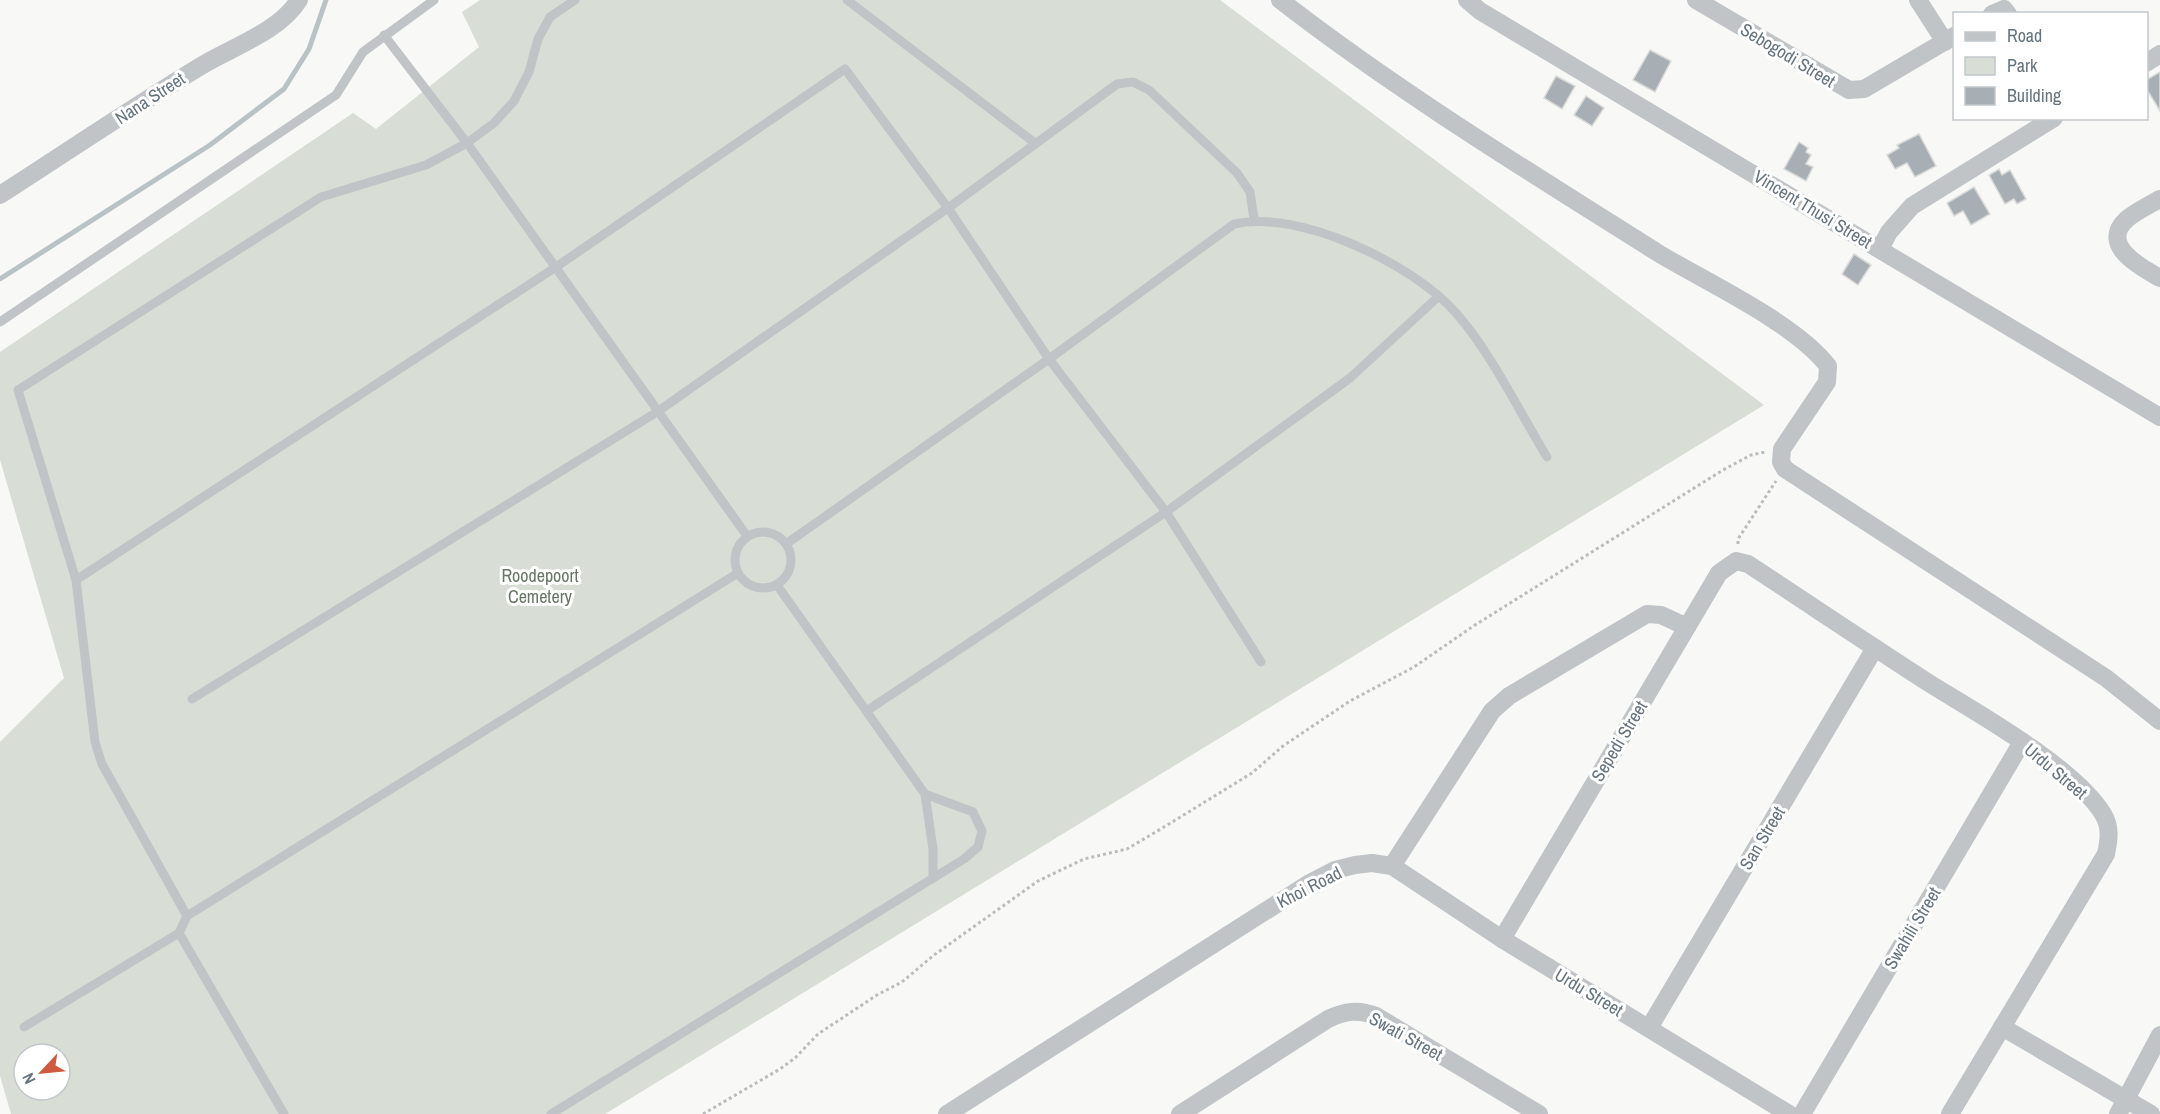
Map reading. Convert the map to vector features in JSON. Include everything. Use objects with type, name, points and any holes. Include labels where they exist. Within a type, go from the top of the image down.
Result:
[{"type":"street","name":"Nana Street","points":[[0,195],[201,66],[285,16],[299,0]]},
{"type":"street","points":[[1280,0],[1394,86],[1659,253],[1760,313],[1818,354],[1828,366],[1827,382],[1782,449],[1781,462],[1785,469],[2106,678],[2160,721]]},
{"type":"street","name":"Vincent Thusi Street","points":[[1467,0],[1480,11],[2160,417]]},
{"type":"street","name":"Sebogodi Street","points":[[1696,0],[1849,90],[1864,89],[1950,39],[1918,0]]},
{"type":"street","points":[[1880,249],[1889,232],[1912,206],[2051,120]]},
{"type":"street","points":[[2160,199],[2127,220],[2121,226],[2119,239],[2128,259],[2160,278]]},
{"type":"street","name":"Sepedi Street","points":[[1502,939],[1719,573],[1742,562]]},
{"type":"street","name":"Urdu Street","points":[[1742,562],[2022,742],[2075,784],[2106,821],[2109,841],[2106,854],[1950,1114]]},
{"type":"street","points":[[1392,866],[1480,727],[1509,696],[1647,614],[1662,615],[1687,627]]},
{"type":"street","name":"San Street","points":[[1648,1028],[1875,648]]},
{"type":"street","name":"Swahili Street","points":[[1802,1114],[2022,742]]},
{"type":"street","name":"Khoi Road","points":[[947,1114],[1308,884],[1335,870],[1355,865],[1372,863],[1392,866]]},
{"type":"street","name":"Urdu Street","points":[[1392,866],[1502,939],[1789,1114]]},
{"type":"street","name":"Swati Street","points":[[1180,1114],[1328,1019],[1351,1011],[1376,1016],[1539,1114]]},
{"type":"street","points":[[2002,1027],[2122,1106],[2151,1114]]},
{"type":"street","points":[[2122,1106],[2160,1035]]},
{"type":"lane","points":[[0,322],[336,95],[363,52],[434,0]]},
{"type":"lane","points":[[187,916],[102,764],[94,742],[76,580],[18,390],[321,197],[426,165],[467,143],[494,123],[514,101],[529,72],[538,39],[550,17],[574,0]]},
{"type":"lane","points":[[847,0],[1035,143]]},
{"type":"lane","points":[[384,35],[467,143],[747,536]]},
{"type":"lane","points":[[76,580],[556,267],[845,69],[948,208],[1049,359],[1166,512],[1261,662]]},
{"type":"lane","points":[[192,699],[657,412],[948,208],[1098,95],[1117,84],[1133,82],[1149,90],[1237,173],[1250,192],[1254,219]]},
{"type":"lane","points":[[786,544],[1049,359],[1234,224],[1254,219],[1303,228],[1374,254],[1439,296],[1471,331],[1547,457]]},
{"type":"lane","points":[[868,710],[1166,512],[1350,378],[1439,296]]},
{"type":"lane","points":[[764,531],[780,537],[786,544],[790,552],[789,571],[777,585],[759,588],[743,580],[738,573],[735,557],[737,549],[747,536],[764,531]]},
{"type":"lane","points":[[24,1027],[179,933],[187,916],[738,573]]},
{"type":"lane","points":[[777,585],[868,710],[925,794],[933,849],[933,878]]},
{"type":"lane","points":[[551,1114],[978,848],[982,831],[973,812],[925,794]]},
{"type":"lane","points":[[179,933],[284,1114]]},
{"type":"path","points":[[703,1114],[780,1069],[795,1058],[818,1034],[877,995],[902,982],[951,943],[1038,881],[1084,859],[1127,849],[1252,773],[1283,746],[1350,701],[1414,667],[1475,625],[1723,470],[1751,455],[1782,449]]},
{"type":"path","points":[[1742,562],[1738,539],[1785,469]]},
{"type":"green space","name":"Roodepoort Cemetery","points":[[480,0],[1220,0],[1764,405],[605,1114],[11,1114],[0,1076],[0,742],[64,678],[0,460],[0,352],[353,113],[376,129],[479,47],[462,12]]},
{"type":"building","points":[[1650,50],[1671,61],[1655,92],[1633,80]]},
{"type":"building","points":[[2160,72],[2160,111],[2148,91],[2148,79]]},
{"type":"building","points":[[1556,76],[1575,86],[1562,109],[1544,98]]},
{"type":"building","points":[[1586,96],[1604,108],[1592,126],[1574,115]]},
{"type":"building","points":[[1919,134],[1936,166],[1915,177],[1907,163],[1895,169],[1887,155],[1899,148],[1897,145]]},
{"type":"building","points":[[1799,142],[1808,148],[1806,152],[1811,155],[1806,164],[1813,167],[1806,181],[1784,169]]},
{"type":"building","points":[[1999,169],[2002,175],[2010,170],[2026,199],[2017,204],[2014,199],[2005,204],[1989,175]]},
{"type":"building","points":[[1974,187],[1990,214],[1971,225],[1963,211],[1954,216],[1947,203]]},
{"type":"building","points":[[1854,254],[1871,265],[1858,285],[1842,274]]},
{"type":"waterway","points":[[0,279],[210,145],[284,89],[309,49],[326,0]]}]
